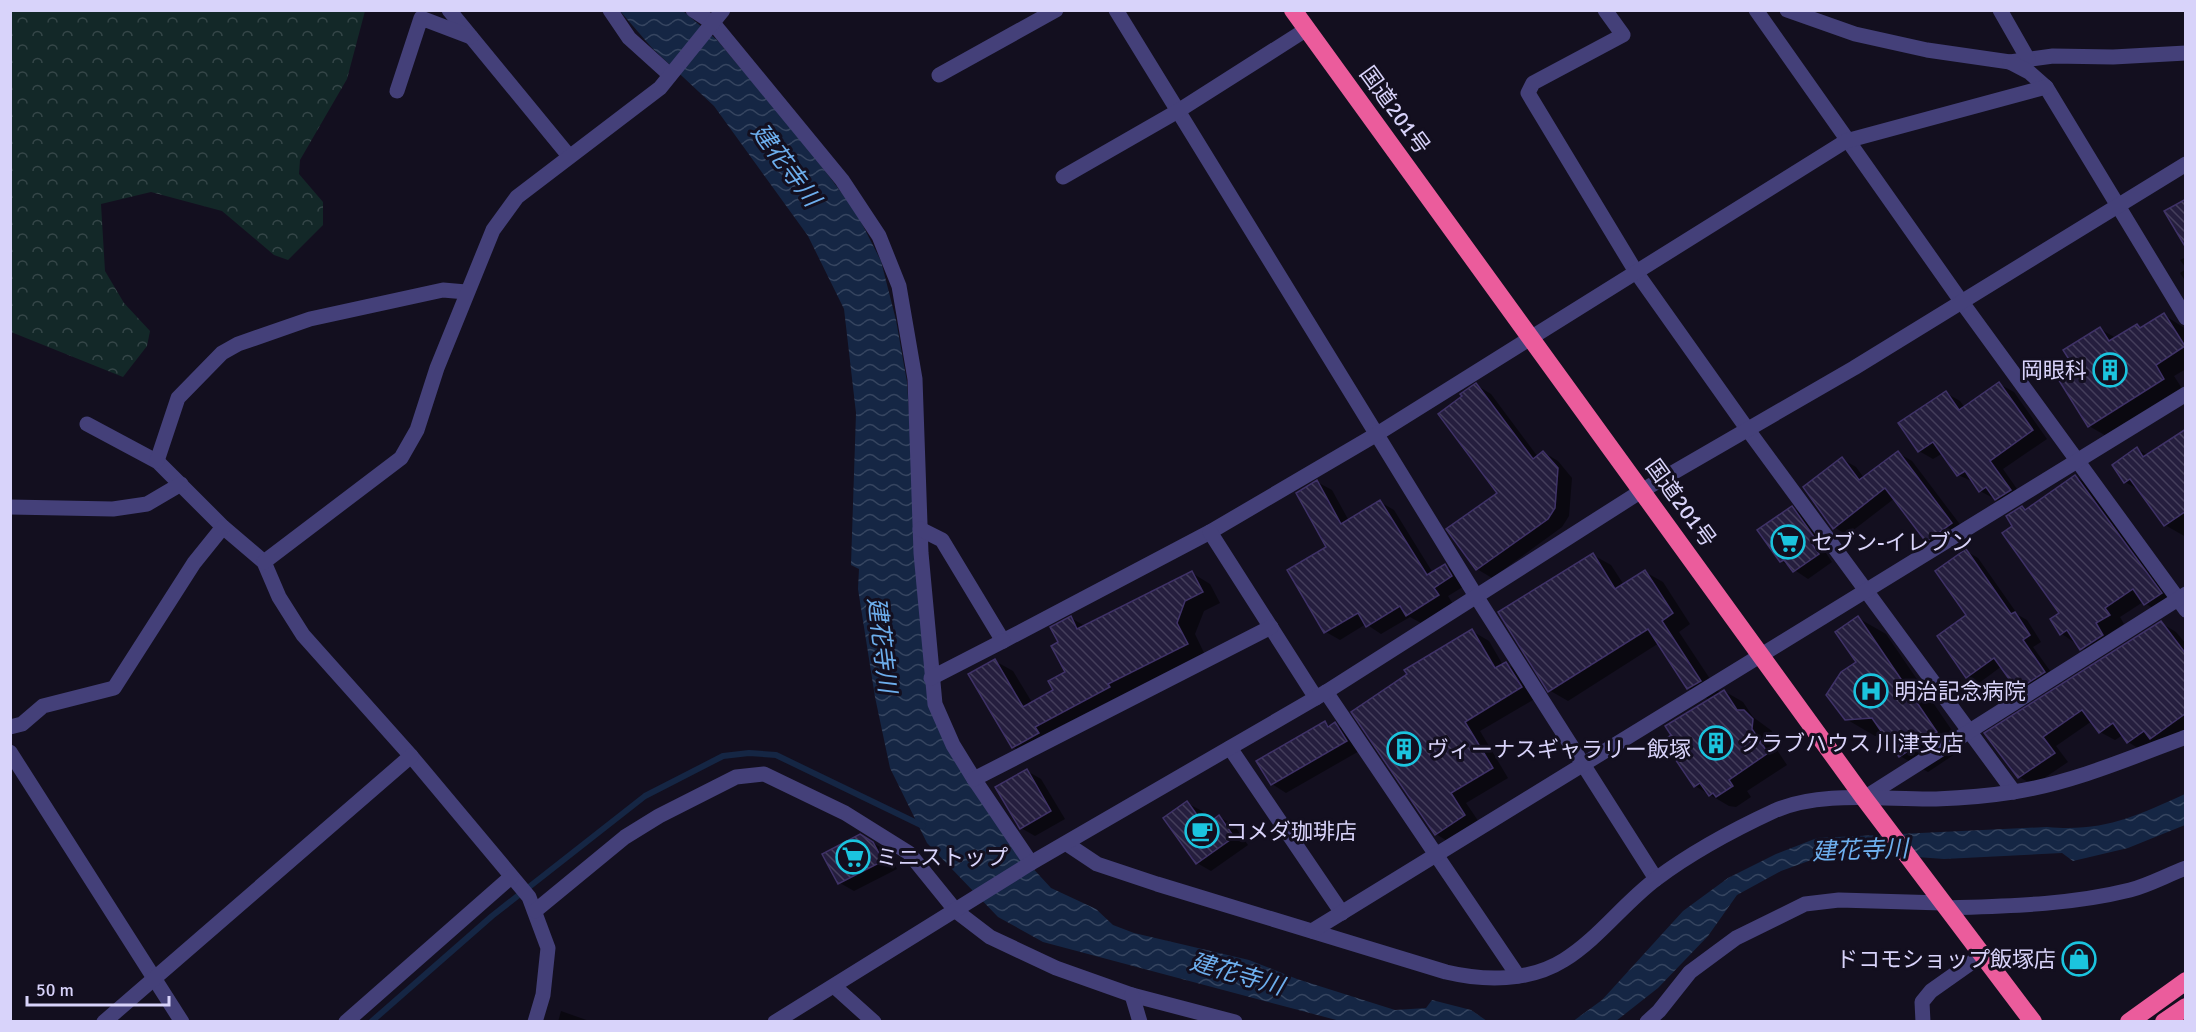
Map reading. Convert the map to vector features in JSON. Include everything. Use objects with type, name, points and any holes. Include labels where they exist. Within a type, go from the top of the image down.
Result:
[{"type":"highway","name":"国道201号","points":[[1293,10],[1864,798],[2033,1022]]},
{"type":"highway","points":[[2129,1022],[2186,981]]},
{"type":"highway","points":[[2164,1022],[2186,1007]]},
{"type":"street","points":[[449,10],[569,156]]},
{"type":"street","points":[[610,10],[629,38],[672,73]]},
{"type":"street","points":[[693,10],[715,21],[842,180],[879,237],[899,286],[915,379],[920,529],[935,704],[953,745],[1031,862]]},
{"type":"street","points":[[939,75],[1056,10]]},
{"type":"street","points":[[1116,10],[1476,596],[1656,879]]},
{"type":"street","points":[[1605,10],[1623,35],[1533,83],[1528,93],[1636,272],[1748,430],[2014,792]]},
{"type":"street","points":[[1756,10],[1846,141],[1961,301],[2077,461],[2183,601],[1864,798]]},
{"type":"street","points":[[1787,10],[1855,34],[1928,50],[2010,62],[2028,59],[2186,52]]},
{"type":"street","points":[[2000,10],[2028,59]]},
{"type":"street","points":[[397,91],[421,18],[471,37]]},
{"type":"street","points":[[264,562],[401,458],[417,430],[466,292],[493,230],[517,197],[544,179],[569,156],[614,126],[660,88],[715,21]]},
{"type":"street","points":[[1063,177],[1178,111],[1307,29]]},
{"type":"street","points":[[2010,62],[2028,72],[2046,87],[2186,318]]},
{"type":"street","points":[[931,678],[1210,532],[1377,434],[1846,141],[2046,87]]},
{"type":"street","points":[[776,1022],[1031,862],[1067,844],[1321,695],[1643,490],[1748,430],[2186,164]]},
{"type":"street","points":[[157,461],[177,398],[222,353],[238,344],[310,319],[443,290],[466,292]]},
{"type":"street","points":[[1312,931],[2186,394]]},
{"type":"street","points":[[87,424],[157,461],[223,527],[264,562],[279,597],[303,635],[411,756],[529,897],[548,948],[543,995],[535,1022]]},
{"type":"street","points":[[10,507],[113,509],[147,504],[181,484]]},
{"type":"street","points":[[10,727],[22,724],[43,706],[114,688],[194,563],[223,527]]},
{"type":"street","points":[[920,529],[942,540],[1002,641]]},
{"type":"street","points":[[1210,532],[1271,627],[1436,855],[1518,976]]},
{"type":"street","points":[[974,779],[1271,627]]},
{"type":"street","points":[[1067,844],[1097,864],[1476,979],[1497,980],[1518,976],[1564,960],[1656,879],[1716,840],[1777,810],[1834,797],[1937,799],[2014,792],[2088,774],[2186,737]]},
{"type":"street","points":[[1230,748],[1342,912]]},
{"type":"street","points":[[10,752],[182,1022]]},
{"type":"street","points":[[104,1022],[153,977],[411,756]]},
{"type":"street","points":[[536,911],[625,837],[708,790],[751,773],[780,779],[845,813],[909,853],[990,937],[1056,968],[1132,995],[1236,1022]]},
{"type":"street","points":[[1647,1022],[1659,1011],[1690,972],[1736,938],[1805,904],[1839,900],[1941,900],[2043,904],[2095,898],[2132,889],[2186,868]]},
{"type":"street","points":[[346,1022],[511,877]]},
{"type":"street","points":[[1923,1022],[1922,1002],[1931,991],[1982,955]]},
{"type":"street","points":[[835,987],[874,1022]]},
{"type":"street","points":[[1132,995],[1140,1022]]},
{"type":"green space","points":[[10,11],[365,11],[347,79],[300,160],[299,174],[323,202],[323,225],[288,260],[274,255],[222,211],[151,192],[101,204],[105,271],[124,303],[150,331],[147,346],[123,377],[11,332]]},
{"type":"water","name":"建花寺川","points":[[620,11],[683,11],[717,40],[810,151],[856,212],[881,261],[896,320],[907,382],[926,679],[1015,849],[1051,888],[1096,909],[1113,925],[1134,933],[1249,960],[1297,979],[1395,1010],[1426,1008],[1432,1000],[1471,1010],[1487,1021],[1340,1021],[1043,942],[998,917],[927,843],[890,768],[875,697],[858,589],[859,569],[851,565],[856,413],[844,309],[808,236],[714,106],[652,48]]},
{"type":"water","name":"建花寺川","points":[[2185,794],[2185,825],[2128,848],[2073,861],[2062,853],[1944,859],[1876,854],[1814,859],[1781,871],[1737,895],[1708,936],[1658,988],[1616,1021],[1572,1022],[1602,1000],[1683,911],[1728,878],[1776,854],[1817,838],[2102,825],[2134,816]]},
{"type":"building","points":[[2186,199],[2186,248],[2164,211]]},
{"type":"building","name":"岡眼科","points":[[2164,313],[2185,346],[2156,365],[2164,379],[2088,427],[2055,374],[2072,364],[2063,350],[2100,327],[2109,341],[2137,324],[2140,328]]},
{"type":"building","points":[[1999,382],[2033,430],[1990,461],[2011,490],[1995,500],[1986,487],[1979,492],[1965,471],[1957,476],[1933,442],[1918,452],[1898,423],[1946,391],[1959,410]]},
{"type":"building","points":[[1476,383],[1533,459],[1543,451],[1558,468],[1555,508],[1548,519],[1476,570],[1446,529],[1497,493],[1438,414]]},
{"type":"building","points":[[2186,429],[2186,511],[2164,526],[2130,479],[2124,483],[2112,465],[2137,447],[2143,457]]},
{"type":"building","points":[[1898,451],[1952,523],[1926,542],[1885,488],[1833,529],[1803,487],[1842,457],[1859,480]]},
{"type":"building","points":[[2075,475],[2162,593],[2144,605],[2133,589],[2105,608],[2110,615],[2096,623],[2103,635],[2080,650],[2067,630],[2060,635],[2050,619],[2059,613],[2002,533],[2012,526],[2006,516],[2022,506],[2025,510]]},
{"type":"building","points":[[1317,480],[1341,524],[1380,500],[1427,575],[1445,564],[1452,576],[1434,588],[1439,595],[1406,616],[1400,606],[1366,627],[1358,613],[1324,633],[1287,570],[1326,547],[1296,493]]},
{"type":"building","name":"セブン-イレブン","points":[[1792,506],[1817,541],[1812,544],[1819,554],[1793,572],[1784,560],[1780,562],[1757,530]]},
{"type":"building","points":[[1966,549],[2011,614],[2015,612],[2030,635],[2023,640],[2045,672],[2017,690],[1994,658],[1966,678],[1937,636],[1966,615],[1935,571]]},
{"type":"building","points":[[1593,553],[1615,589],[1645,570],[1673,613],[1662,621],[1701,681],[1687,689],[1648,629],[1548,692],[1498,612]]},
{"type":"building","points":[[1192,571],[1203,592],[1185,601],[1177,623],[1188,644],[1108,684],[1110,687],[1035,727],[1039,733],[1012,748],[968,674],[995,659],[1023,707],[1053,690],[1048,681],[1065,672],[1051,646],[1058,642],[1050,627],[1071,616],[1077,629]]},
{"type":"building","points":[[1858,616],[1937,732],[1899,757],[1872,718],[1845,720],[1826,695],[1841,672],[1856,662],[1835,632]]},
{"type":"building","points":[[2161,621],[2186,654],[2186,713],[2150,739],[2144,731],[2127,743],[2113,723],[2099,733],[2082,710],[2043,737],[2055,753],[2018,778],[1984,733]]},
{"type":"building","points":[[1472,629],[1495,668],[1506,662],[1522,687],[1465,722],[1493,768],[1451,793],[1465,815],[1435,835],[1351,712],[1407,674],[1404,670]]},
{"type":"building","name":"クラブハウス 川津支店","points":[[1724,690],[1737,710],[1744,710],[1753,719],[1752,729],[1768,753],[1729,780],[1733,786],[1716,797],[1713,793],[1709,796],[1700,783],[1694,787],[1663,741],[1671,735],[1665,726]]},
{"type":"building","points":[[1325,721],[1328,727],[1335,722],[1347,741],[1271,785],[1256,761]]},
{"type":"building","points":[[1027,769],[1051,811],[1020,829],[995,787]]},
{"type":"building","name":"コメダ珈琲店","points":[[1187,801],[1205,826],[1219,815],[1234,837],[1196,864],[1163,818]]},
{"type":"building","name":"ミニストップ","points":[[860,834],[873,842],[883,861],[838,884],[822,854]]},
{"type":"waterway","points":[[371,1022],[492,916],[645,796],[723,756],[749,753],[776,755],[923,826]]},
{"type":"place","name":"岡眼科","points":[[2110,370]]},
{"type":"place","name":"セブン-イレブン","points":[[1788,542]]},
{"type":"place","name":"明治記念病院","points":[[1871,691]]},
{"type":"place","name":"クラブハウス 川津支店","points":[[1716,743]]},
{"type":"place","name":"ヴィーナスギャラリー飯塚","points":[[1404,749]]},
{"type":"place","name":"コメダ珈琲店","points":[[1202,831]]},
{"type":"place","name":"ミニストップ","points":[[853,857]]},
{"type":"place","name":"ドコモショップ飯塚店","points":[[2079,959]]}]
